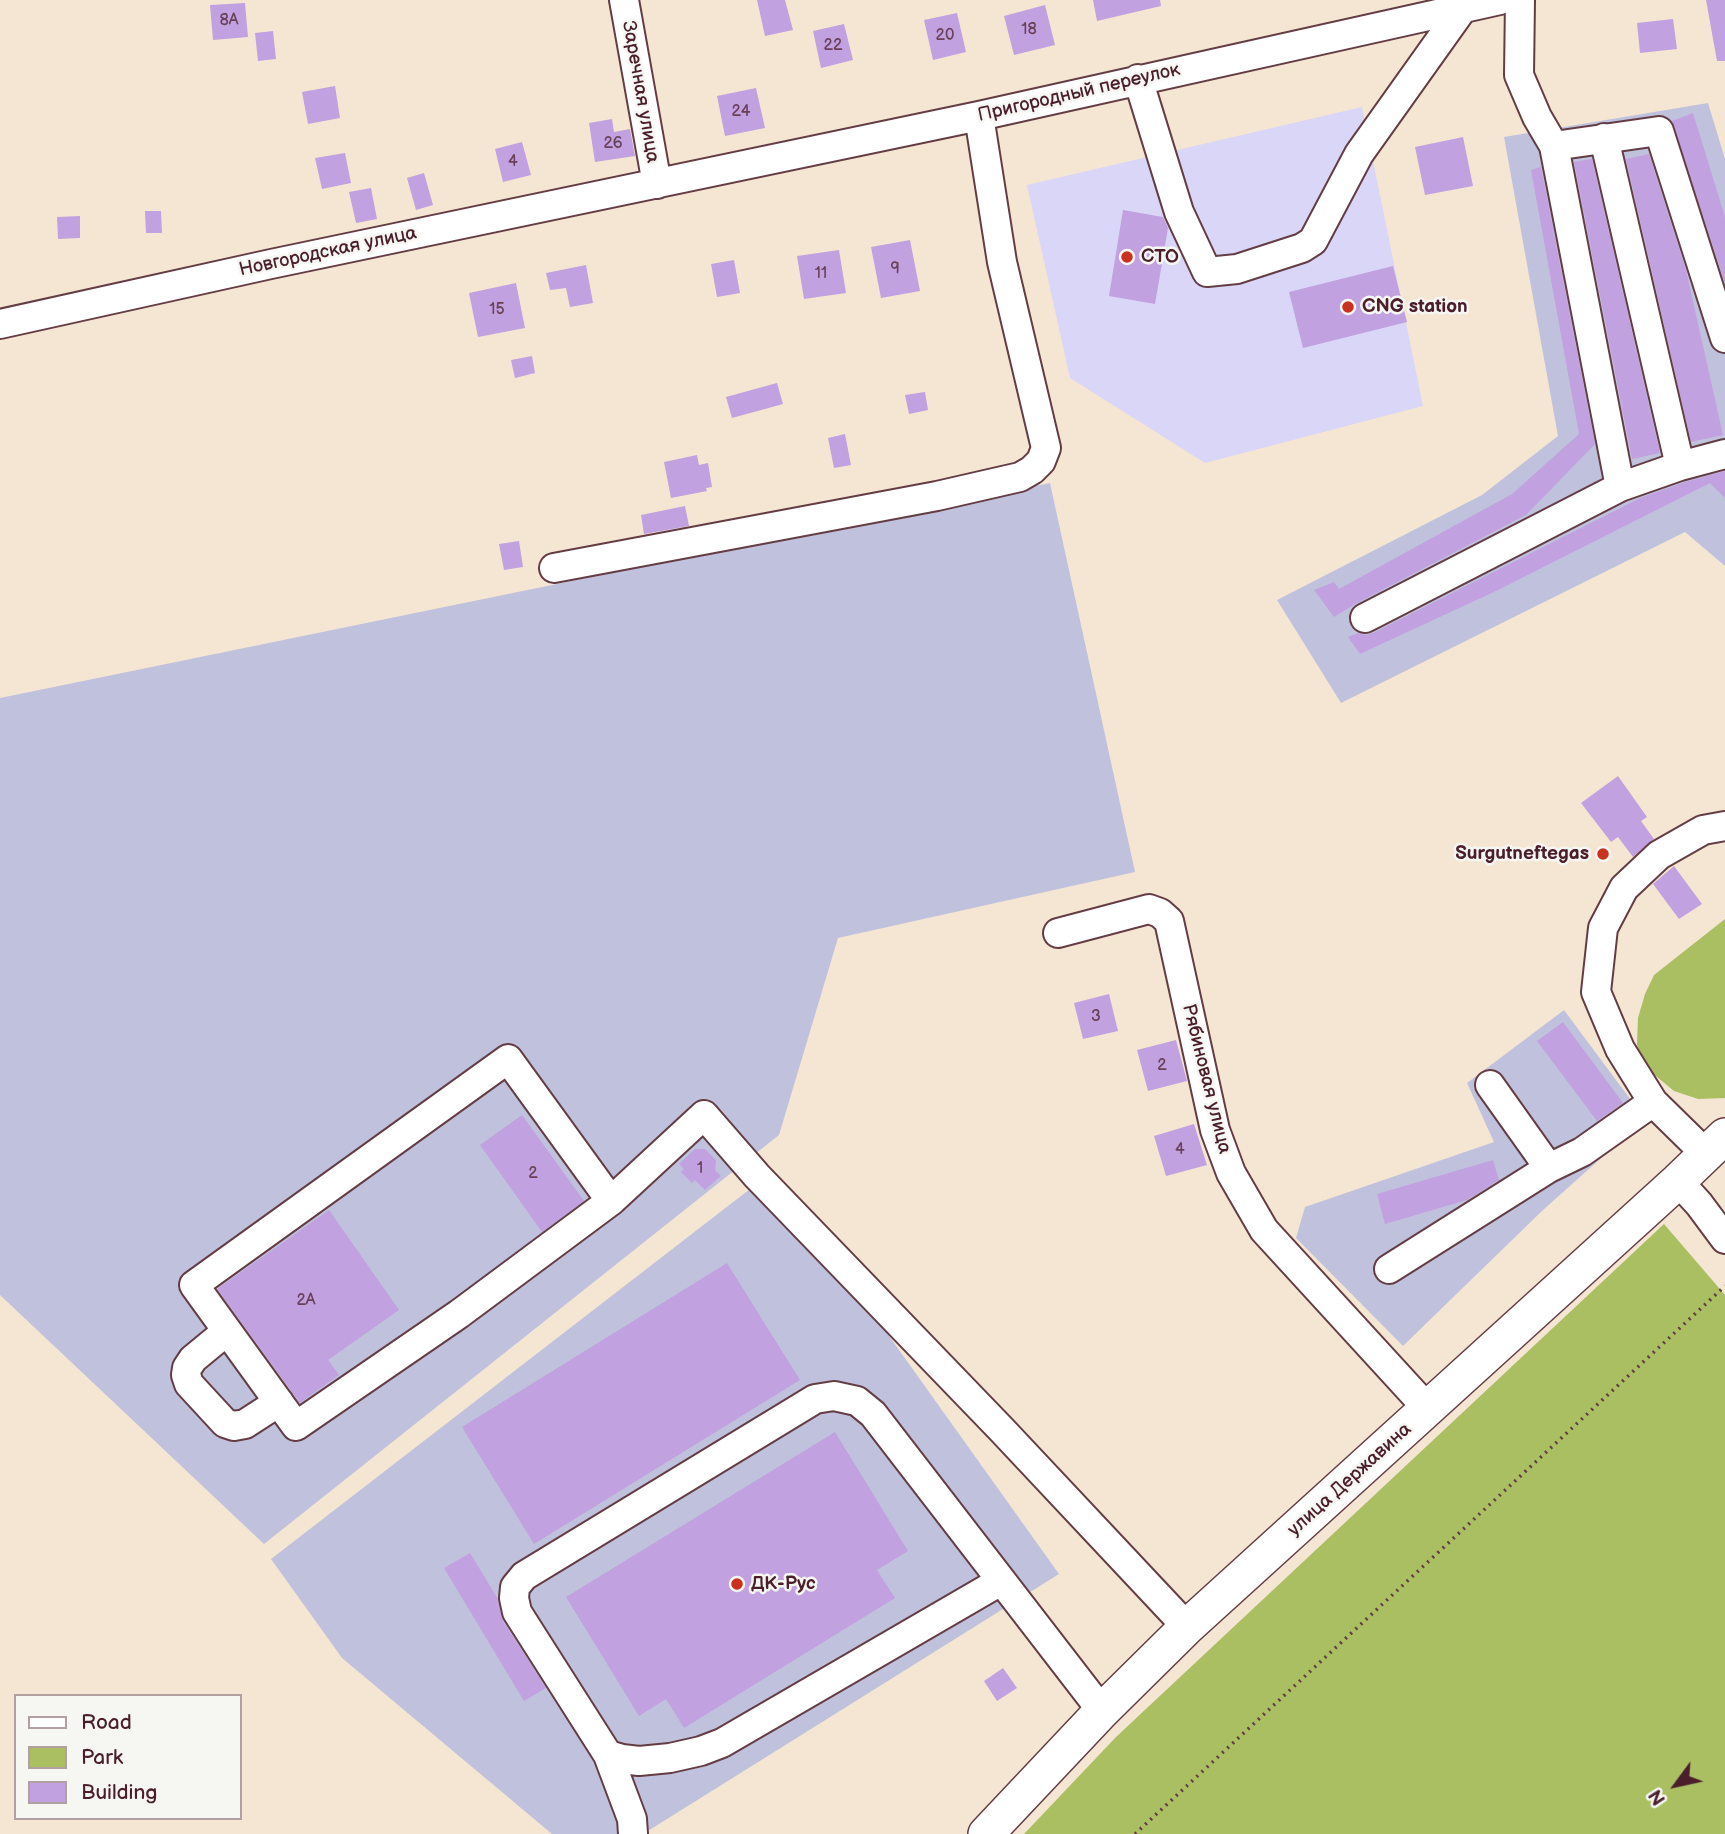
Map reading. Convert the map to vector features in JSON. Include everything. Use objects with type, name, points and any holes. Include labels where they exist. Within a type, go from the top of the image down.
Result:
[{"type":"main road","name":"улица Державина","points":[[986,1834],[1187,1627],[1716,1145]]},
{"type":"street","name":"Заречная улица","points":[[624,0],[657,184]]},
{"type":"street","name":"Пригородный переулок","points":[[657,184],[979,116],[1500,0]]},
{"type":"street","points":[[1520,0],[1518,75],[1554,146],[1620,487]]},
{"type":"street","points":[[1138,79],[1179,212],[1207,272],[1237,269],[1302,248],[1313,241],[1359,154],[1463,8]]},
{"type":"street","points":[[554,568],[948,493],[1020,477],[1041,461],[1046,448],[1002,262],[979,116]]},
{"type":"street","points":[[1554,146],[1659,131],[1725,338]]},
{"type":"street","points":[[1604,138],[1680,466]]},
{"type":"street","name":"Новгородская улица","points":[[0,324],[271,264],[657,184]]},
{"type":"street","points":[[1364,618],[1620,487],[1725,454]]},
{"type":"street","points":[[1716,1145],[1653,1102],[1619,1049],[1596,992],[1603,928],[1624,888],[1658,855],[1703,830],[1725,826]]},
{"type":"street","name":"Рябиновая улица","points":[[1058,933],[1149,909],[1160,913],[1169,921],[1215,1130],[1231,1173],[1264,1230],[1428,1409]]},
{"type":"street","points":[[611,1201],[508,1059],[194,1285],[296,1426],[459,1314],[611,1201],[704,1115],[757,1176],[1187,1627]]},
{"type":"street","points":[[1490,1085],[1549,1168]]},
{"type":"street","points":[[1389,1269],[1549,1168],[1583,1152],[1653,1102]]},
{"type":"street","points":[[1678,1181],[1725,1239]]},
{"type":"street","points":[[227,1331],[193,1359],[187,1368],[189,1384],[225,1423],[234,1426],[244,1424],[279,1402]]},
{"type":"street","points":[[633,1834],[632,1819],[608,1755],[517,1612],[515,1587],[524,1576],[815,1399],[834,1396],[857,1401],[873,1414],[1102,1712]]},
{"type":"street","points":[[608,1755],[639,1761],[670,1758],[722,1743],[1001,1581]]},
{"type":"path","points":[[1135,1834],[1725,1286]]},
{"type":"shaded area","points":[[1708,103],[1725,159],[1725,566],[1685,532],[1341,703],[1277,600],[1482,495],[1558,436],[1504,137]]},
{"type":"shaded area","points":[[1362,107],[1423,406],[1205,463],[1070,378],[1027,185]]},
{"type":"shaded area","points":[[1050,483],[1135,872],[838,938],[779,1135],[264,1544],[0,1295],[0,698]]},
{"type":"shaded area","points":[[1564,1010],[1645,1119],[1543,1210],[1403,1346],[1296,1238],[1305,1207],[1494,1142],[1467,1083]]},
{"type":"shaded area","points":[[772,1172],[1059,1574],[643,1834],[552,1834],[342,1658],[271,1559]]},
{"type":"green space","points":[[1725,919],[1725,1098],[1698,1099],[1674,1091],[1645,1067],[1637,1044],[1638,1018],[1654,975]]},
{"type":"green space","points":[[1664,1224],[1725,1295],[1725,1834],[1024,1834],[1116,1737]]},
{"type":"building","points":[[757,0],[785,0],[793,30],[765,36]]},
{"type":"building","points":[[1093,0],[1160,0],[1161,6],[1097,21]]},
{"type":"building","points":[[1706,0],[1725,0],[1725,61],[1717,61]]},
{"type":"building","points":[[245,3],[248,37],[213,40],[210,5]]},
{"type":"building","points":[[1045,5],[1055,45],[1014,55],[1004,16]]},
{"type":"building","points":[[957,13],[966,52],[933,60],[924,20]]},
{"type":"building","points":[[1673,19],[1677,49],[1640,53],[1637,23]]},
{"type":"building","points":[[844,24],[853,60],[821,68],[813,31]]},
{"type":"building","points":[[273,31],[276,59],[258,61],[255,33]]},
{"type":"building","points":[[335,86],[340,118],[308,124],[302,92]]},
{"type":"building","points":[[756,88],[765,128],[725,136],[717,96]]},
{"type":"building","points":[[1693,113],[1725,217],[1725,283],[1672,121]]},
{"type":"building","points":[[612,119],[614,132],[630,129],[635,156],[595,162],[589,123]]},
{"type":"building","points":[[1463,137],[1473,186],[1425,195],[1415,147]]},
{"type":"building","points":[[522,142],[531,175],[503,182],[495,149]]},
{"type":"building","points":[[345,153],[351,183],[322,189],[315,158]]},
{"type":"building","points":[[1649,154],[1686,270],[1723,435],[1691,442],[1626,159]]},
{"type":"building","points":[[1592,159],[1660,453],[1632,459],[1574,162]]},
{"type":"building","points":[[1541,167],[1595,444],[1526,515],[1334,617],[1314,590],[1334,582],[1339,589],[1512,494],[1579,434],[1531,170]]},
{"type":"building","points":[[424,173],[433,205],[416,210],[407,178]]},
{"type":"building","points":[[371,188],[377,219],[356,223],[349,192]]},
{"type":"building","points":[[1123,210],[1163,217],[1168,228],[1155,304],[1109,296]]},
{"type":"building","points":[[145,211],[161,211],[162,233],[146,233]]},
{"type":"building","points":[[80,216],[80,238],[58,239],[57,217]]},
{"type":"building","points":[[910,240],[920,291],[881,298],[871,247]]},
{"type":"building","points":[[839,250],[846,293],[804,299],[797,256]]},
{"type":"building","points":[[734,260],[740,293],[717,297],[711,264]]},
{"type":"building","points":[[586,265],[593,303],[570,307],[566,288],[550,290],[546,273]]},
{"type":"building","name":"CNG station","points":[[1393,266],[1407,322],[1303,348],[1289,292]]},
{"type":"building","points":[[516,283],[525,328],[478,337],[469,293]]},
{"type":"building","points":[[532,356],[535,373],[515,378],[511,360]]},
{"type":"building","points":[[777,383],[783,404],[732,418],[726,397]]},
{"type":"building","points":[[925,392],[928,410],[909,414],[905,395]]},
{"type":"building","points":[[845,434],[851,465],[834,468],[828,438]]},
{"type":"building","points":[[697,455],[699,465],[708,463],[712,487],[706,488],[707,491],[671,498],[664,462]]},
{"type":"building","points":[[1725,471],[1725,498],[1710,483],[1498,590],[1360,654],[1348,637],[1358,633],[1373,633],[1640,498]]},
{"type":"building","points":[[685,506],[689,526],[644,534],[641,515]]},
{"type":"building","points":[[519,541],[523,567],[504,570],[499,544]]},
{"type":"building","points":[[1618,776],[1647,817],[1641,821],[1654,839],[1633,857],[1618,837],[1611,842],[1581,803]]},
{"type":"building","points":[[1674,866],[1702,904],[1679,919],[1653,884]]},
{"type":"building","points":[[1109,994],[1118,1031],[1083,1039],[1074,1003]]},
{"type":"building","points":[[1563,1022],[1623,1103],[1597,1121],[1537,1041]]},
{"type":"building","points":[[1176,1040],[1187,1081],[1148,1091],[1137,1050]]},
{"type":"building","points":[[522,1115],[584,1201],[542,1232],[480,1145]]},
{"type":"building","points":[[1194,1124],[1207,1165],[1166,1176],[1154,1136]]},
{"type":"building","points":[[695,1149],[705,1149],[716,1160],[715,1170],[721,1176],[705,1190],[695,1180],[692,1183],[681,1172],[684,1169],[679,1164]]},
{"type":"building","points":[[1493,1160],[1499,1180],[1467,1200],[1385,1224],[1377,1194]]},
{"type":"building","points":[[329,1210],[399,1310],[328,1360],[339,1375],[300,1403],[217,1289]]},
{"type":"building","points":[[727,1263],[800,1380],[534,1544],[462,1427]]},
{"type":"building","name":"ДК-Рус","points":[[835,1432],[908,1551],[877,1570],[895,1598],[684,1728],[666,1699],[639,1716],[566,1597]]},
{"type":"building","points":[[470,1553],[498,1599],[503,1621],[546,1688],[524,1701],[444,1568]]},
{"type":"building","points":[[1003,1668],[1017,1688],[997,1701],[984,1681]]},
{"type":"place","name":"СТО","points":[[1127,257]]},
{"type":"place","name":"CNG station","points":[[1348,307]]},
{"type":"place","name":"Surgutneftegas","points":[[1603,854]]},
{"type":"place","name":"ДК-Рус","points":[[737,1584]]}]
